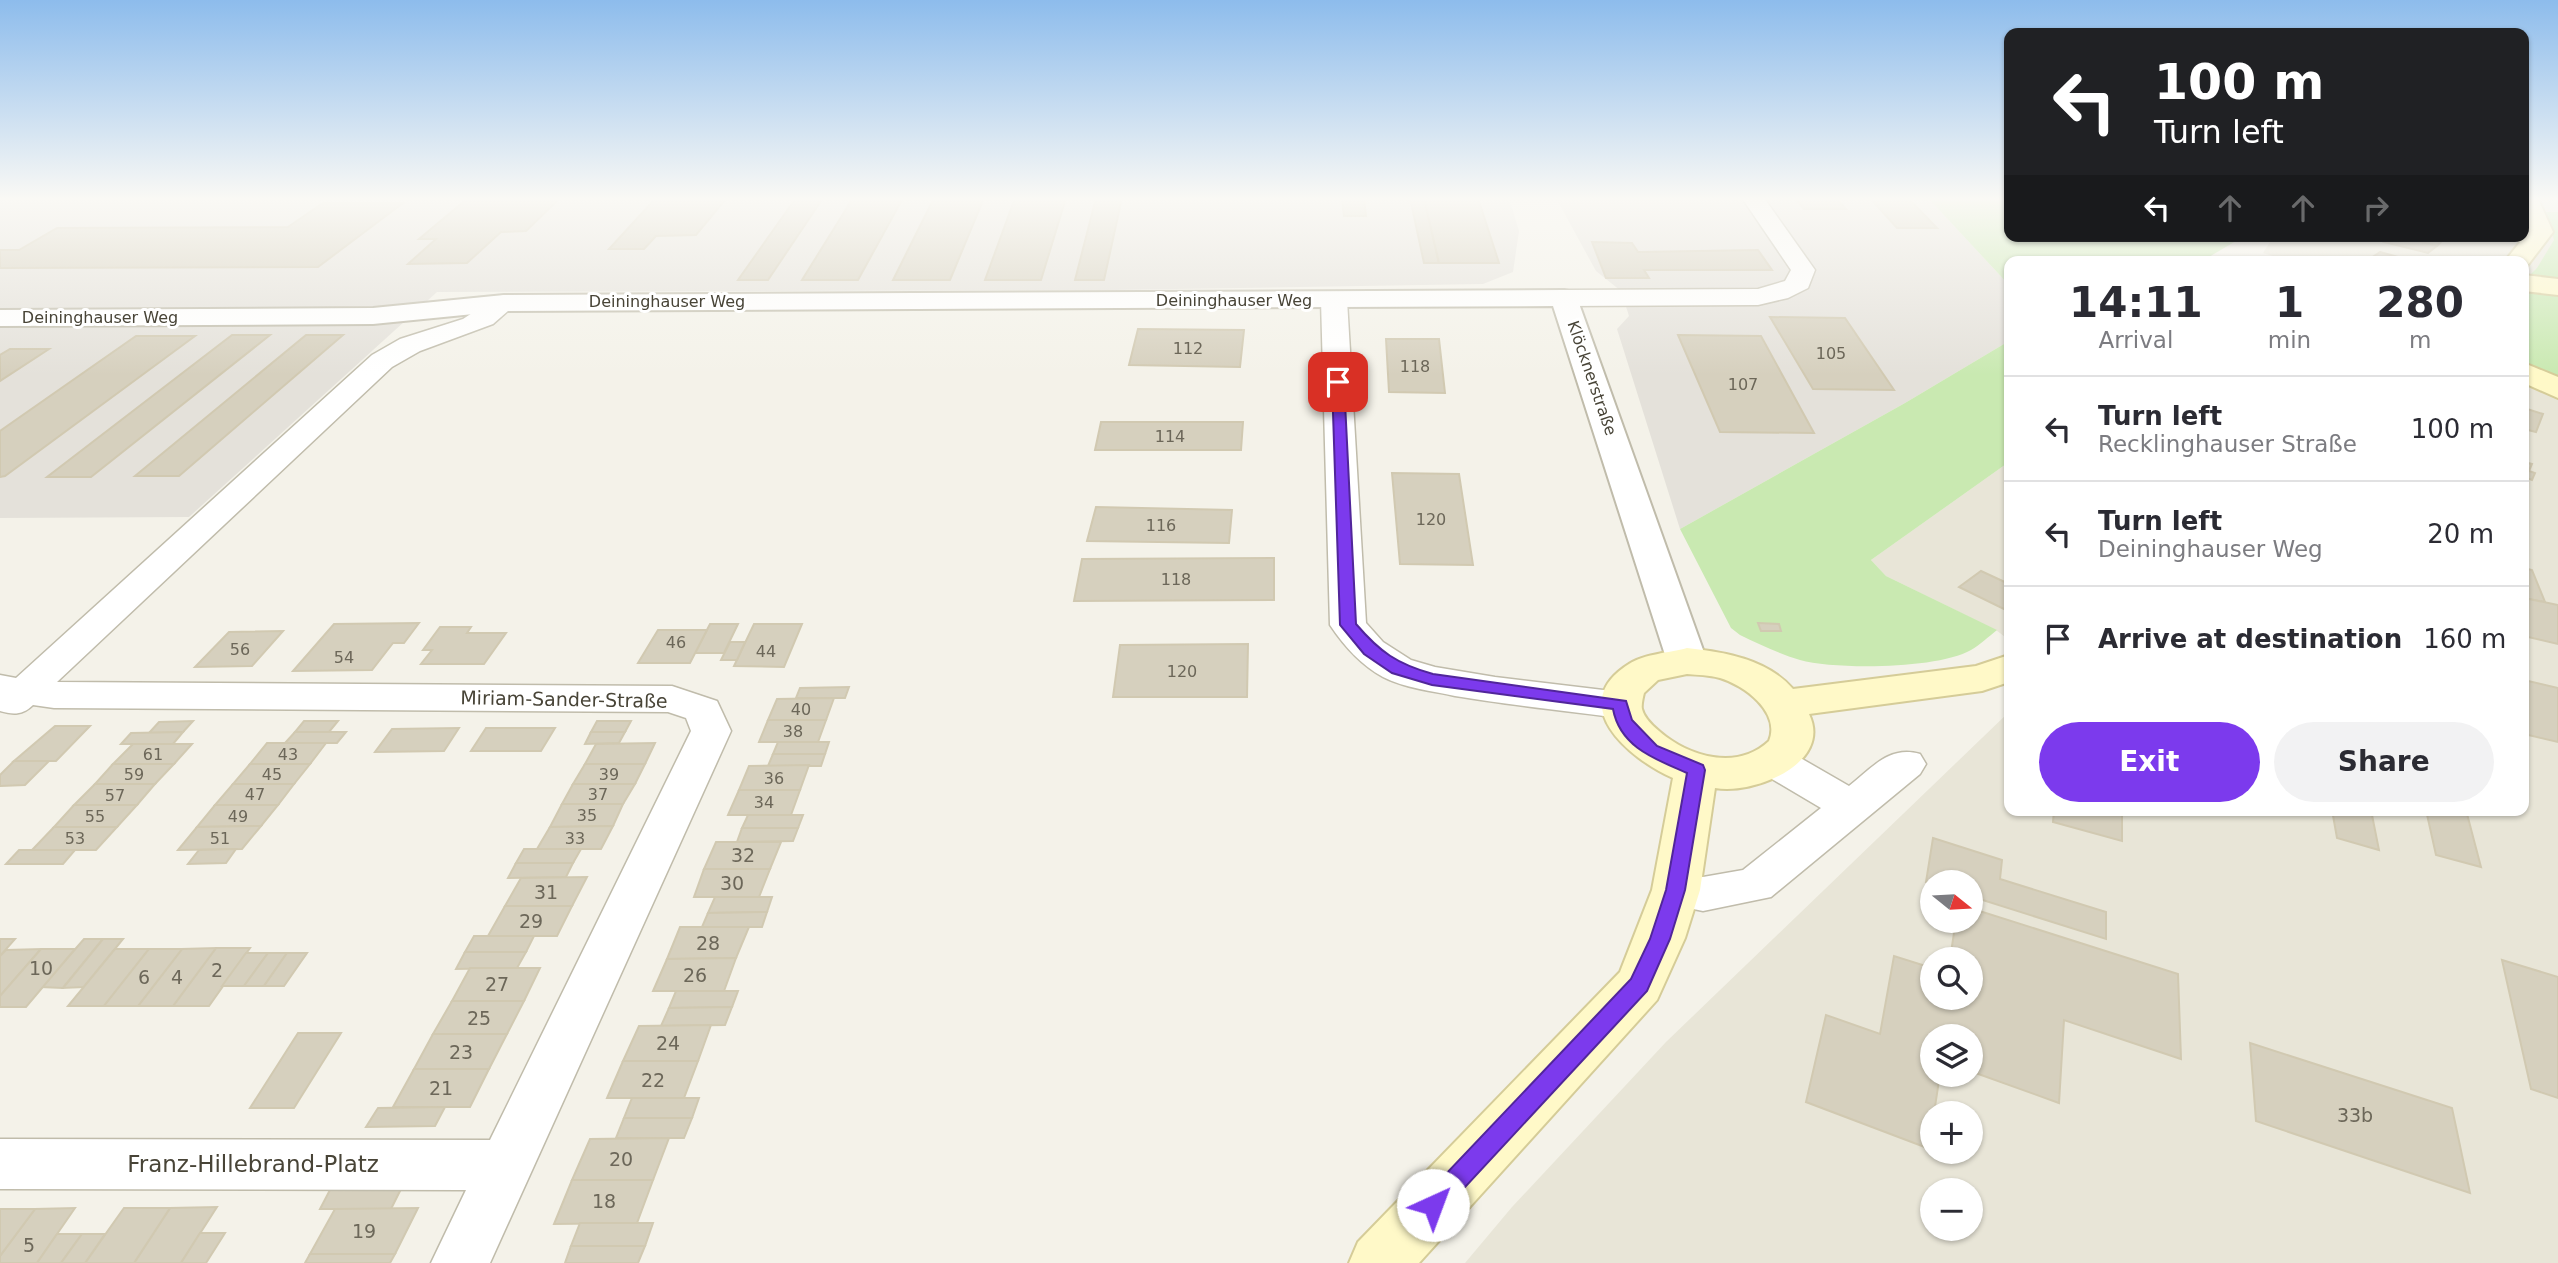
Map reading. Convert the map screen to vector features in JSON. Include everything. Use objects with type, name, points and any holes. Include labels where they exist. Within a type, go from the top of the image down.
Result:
[{"type":"main road","points":[[2529,284],[2558,287]]},
{"type":"main road","points":[[2529,361],[2558,364]]},
{"type":"main road","points":[[2529,374],[2558,389]]},
{"type":"main road","points":[[1687,661],[1716,664],[1743,673],[1767,686],[1784,704],[1792,720],[1794,735],[1787,750],[1775,762],[1753,771],[1725,773],[1696,770],[1651,750],[1634,736],[1623,720],[1620,705],[1622,690],[1646,668],[1687,661]]},
{"type":"main road","points":[[1784,704],[1982,678],[2004,670]]},
{"type":"main road","points":[[1379,1263],[1639,985],[1660,939],[1676,890],[1696,770]]},
{"type":"street","name":"Klöcknerstraße","points":[[1687,661],[1564,298],[1777,295],[1799,283],[1804,270],[1795,257]]},
{"type":"street","name":"Deininghauser Weg","points":[[0,318],[373,316],[505,303],[1564,298]]},
{"type":"street","name":"Deininghauser Weg","points":[[1334,300],[1348,625],[1370,650],[1398,670],[1495,690],[1620,705]]},
{"type":"street","name":"Miriam-Sander-Straße","points":[[8,698],[382,361],[409,345],[478,323],[505,303]]},
{"type":"street","name":"Miriam-Sander-Straße","points":[[8,698],[94,696],[672,699],[703,710],[711,731],[460,1263]]},
{"type":"street","points":[[1775,762],[1852,807]]},
{"type":"street","points":[[1676,890],[1703,894],[1755,885],[1905,764]]},
{"type":"street","name":"Franz-Hillebrand-Platz","points":[[0,1164],[506,1165]]},
{"type":"shaded area","points":[[0,257],[1515,257],[1513,272],[1483,284],[1112,290],[437,292],[189,517],[0,518]]},
{"type":"shaded area","points":[[1588,257],[1983,257],[2004,280],[2004,344],[1905,403],[1680,529],[1617,329],[1629,316],[1621,291],[1596,271]]},
{"type":"shaded area","points":[[2529,257],[2558,257],[2558,1263],[1465,1263],[1512,1207],[1666,1042],[2004,717],[2004,816],[2529,816]]},
{"type":"shaded area","points":[[2004,466],[2004,636],[1886,576],[1871,560]]},
{"type":"green space","points":[[1983,257],[2004,257],[2004,280]]},
{"type":"green space","points":[[2544,257],[2558,257],[2558,383],[2529,366],[2529,276]]},
{"type":"green space","points":[[2004,344],[2004,466],[1871,560],[1886,576],[1997,630],[1974,648],[1956,656],[1887,666],[1837,665],[1800,660],[1740,635],[1731,628],[1680,529],[1905,403]]},
{"type":"building","points":[[0,257],[331,257],[318,267],[0,268]]},
{"type":"building","points":[[416,257],[474,257],[467,263],[408,264]]},
{"type":"building","points":[[754,257],[783,257],[768,280],[738,280]]},
{"type":"building","points":[[816,257],[871,257],[858,280],[802,280]]},
{"type":"building","points":[[905,257],[960,257],[950,280],[893,280]]},
{"type":"building","points":[[993,257],[1048,257],[1041,280],[985,280]]},
{"type":"building","points":[[1081,257],[1109,257],[1104,280],[1075,280]]},
{"type":"building","points":[[1423,257],[1438,257],[1439,263],[1424,263]]},
{"type":"building","points":[[1438,257],[1497,257],[1499,263],[1439,263]]},
{"type":"building","points":[[1598,257],[1763,257],[1772,270],[1644,270],[1649,278],[1606,278]]},
{"type":"building","points":[[1770,317],[1845,318],[1894,390],[1813,389]]},
{"type":"building","points":[[1138,329],[1244,330],[1240,367],[1129,365]]},
{"type":"building","points":[[232,335],[270,335],[91,477],[47,477]]},
{"type":"building","points":[[306,335],[343,335],[179,476],[135,476]]},
{"type":"building","points":[[1678,335],[1761,336],[1814,433],[1720,432]]},
{"type":"building","points":[[136,336],[195,336],[5,476],[0,477],[0,431]]},
{"type":"building","points":[[1386,339],[1439,339],[1445,393],[1389,392]]},
{"type":"building","points":[[10,349],[49,349],[0,381],[0,355]]},
{"type":"building","points":[[2529,410],[2543,414],[2536,432],[2529,430]]},
{"type":"building","points":[[1101,422],[1243,422],[1241,450],[1095,450]]},
{"type":"building","points":[[2529,471],[2535,473],[2532,480],[2529,479]]},
{"type":"building","points":[[1392,473],[1459,474],[1473,565],[1400,564]]},
{"type":"building","points":[[1096,507],[1232,510],[1229,543],[1087,541]]},
{"type":"building","points":[[1274,558],[1274,600],[1074,601],[1082,559]]},
{"type":"building","points":[[2529,569],[2532,570],[2545,602],[2529,599]]},
{"type":"building","points":[[1981,571],[2004,582],[2004,609],[1959,587]]},
{"type":"building","points":[[2529,599],[2558,605],[2558,644],[2529,637]]},
{"type":"building","points":[[419,623],[404,643],[393,643],[372,670],[293,671],[334,624]]},
{"type":"building","points":[[1758,623],[1779,624],[1781,631],[1761,631]]},
{"type":"building","points":[[710,624],[738,624],[724,653],[695,653]]},
{"type":"building","points":[[754,624],[802,624],[784,667],[734,666]]},
{"type":"building","points":[[440,627],[471,627],[467,633],[506,633],[484,664],[421,664],[432,650],[423,650]]},
{"type":"building","points":[[658,630],[707,630],[690,663],[638,663]]},
{"type":"building","points":[[283,631],[252,666],[195,667],[229,632]]},
{"type":"building","points":[[730,642],[745,642],[737,660],[721,660]]},
{"type":"building","points":[[1248,644],[1247,697],[1113,697],[1120,645]]},
{"type":"building","points":[[2529,681],[2558,688],[2558,742],[2529,735]]},
{"type":"building","points":[[849,687],[845,698],[796,698],[800,688]]},
{"type":"building","points":[[834,698],[826,720],[768,720],[777,699]]},
{"type":"building","points":[[768,720],[826,720],[818,742],[759,742]]},
{"type":"building","points":[[193,721],[183,732],[149,733],[159,722]]},
{"type":"building","points":[[304,721],[338,721],[329,732],[295,732]]},
{"type":"building","points":[[597,721],[631,721],[625,732],[591,732]]},
{"type":"building","points":[[55,726],[90,726],[56,761],[14,761]]},
{"type":"building","points":[[459,728],[444,751],[375,752],[392,729]]},
{"type":"building","points":[[486,728],[555,728],[541,751],[471,751]]},
{"type":"building","points":[[183,732],[173,744],[121,744],[131,733]]},
{"type":"building","points":[[295,732],[346,732],[337,743],[285,743]]},
{"type":"building","points":[[591,732],[625,732],[619,743],[585,744]]},
{"type":"building","points":[[778,742],[829,742],[825,754],[773,754]]},
{"type":"building","points":[[267,743],[326,743],[310,764],[250,764]]},
{"type":"building","points":[[655,743],[645,764],[585,764],[596,744]]},
{"type":"building","points":[[133,744],[192,744],[174,764],[113,764]]},
{"type":"building","points":[[773,754],[825,754],[821,766],[768,766]]},
{"type":"building","points":[[14,761],[49,761],[25,785],[0,786],[0,775]]},
{"type":"building","points":[[113,764],[174,764],[155,784],[95,784]]},
{"type":"building","points":[[250,764],[310,764],[294,784],[233,784]]},
{"type":"building","points":[[585,764],[645,764],[635,784],[573,784]]},
{"type":"building","points":[[809,765],[800,790],[739,790],[749,766]]},
{"type":"building","points":[[95,784],[155,784],[137,805],[74,805]]},
{"type":"building","points":[[233,784],[294,784],[278,805],[215,805]]},
{"type":"building","points":[[573,784],[635,784],[623,804],[562,804]]},
{"type":"building","points":[[739,790],[800,790],[791,815],[728,815]]},
{"type":"building","points":[[562,804],[623,804],[613,826],[550,827]]},
{"type":"building","points":[[74,805],[137,805],[117,827],[54,827]]},
{"type":"building","points":[[215,805],[278,805],[261,826],[197,827]]},
{"type":"building","points":[[748,815],[803,815],[798,828],[742,828]]},
{"type":"building","points":[[2054,816],[2122,816],[2122,841],[2053,822]]},
{"type":"building","points":[[2333,816],[2372,816],[2379,850],[2337,838]]},
{"type":"building","points":[[2427,816],[2468,816],[2481,867],[2436,855]]},
{"type":"building","points":[[261,826],[242,849],[178,850],[197,827]]},
{"type":"building","points":[[613,826],[601,849],[537,849],[550,827]]},
{"type":"building","points":[[54,827],[117,827],[96,850],[32,850]]},
{"type":"building","points":[[742,828],[798,828],[793,841],[737,842]]},
{"type":"building","points":[[1933,838],[2002,860],[2000,879],[2106,912],[2106,939],[1983,900],[1983,870],[1928,870]]},
{"type":"building","points":[[716,842],[781,842],[770,869],[704,869]]},
{"type":"building","points":[[236,849],[226,863],[188,864],[199,850]]},
{"type":"building","points":[[524,849],[581,849],[573,863],[516,863]]},
{"type":"building","points":[[19,850],[75,850],[63,864],[6,864]]},
{"type":"building","points":[[516,863],[573,863],[566,877],[508,878]]},
{"type":"building","points":[[704,869],[770,869],[759,897],[694,897]]},
{"type":"building","points":[[587,877],[572,906],[505,906],[521,878]]},
{"type":"building","points":[[715,897],[772,897],[767,912],[708,913]]},
{"type":"building","points":[[505,906],[572,906],[557,936],[488,936]]},
{"type":"building","points":[[767,912],[762,927],[702,927],[708,913]]},
{"type":"building","points":[[1983,912],[2178,974],[2181,1059],[2064,1020],[2059,1103],[1983,1076],[1983,1024],[1920,1024],[1920,1087],[1938,1087],[1936,1101],[1920,1101],[1920,1145],[1806,1102],[1826,1015],[1880,1034],[1894,956],[1920,964],[1920,1010],[1983,1010],[1983,947],[1952,947],[1954,933],[1983,933]]},
{"type":"building","points":[[680,927],[749,927],[736,958],[667,959]]},
{"type":"building","points":[[474,936],[534,936],[526,952],[465,952]]},
{"type":"building","points":[[0,939],[15,939],[0,956]]},
{"type":"building","points":[[84,939],[103,939],[63,988],[42,987]]},
{"type":"building","points":[[103,939],[123,939],[84,987],[63,988]]},
{"type":"building","points":[[216,948],[250,948],[209,1006],[173,1006]]},
{"type":"building","points":[[216,948],[173,1006],[138,1006],[182,949]]},
{"type":"building","points":[[41,949],[0,996],[0,956],[6,950]]},
{"type":"building","points":[[41,949],[75,949],[26,1007],[0,1007],[0,996]]},
{"type":"building","points":[[115,949],[149,949],[104,1006],[68,1006]]},
{"type":"building","points":[[149,949],[182,949],[138,1006],[104,1006]]},
{"type":"building","points":[[465,952],[526,952],[517,968],[456,969]]},
{"type":"building","points":[[246,953],[268,953],[244,986],[222,986]]},
{"type":"building","points":[[268,953],[287,953],[264,986],[244,986]]},
{"type":"building","points":[[287,953],[307,953],[284,986],[264,986]]},
{"type":"building","points":[[736,958],[724,991],[653,991],[667,959]]},
{"type":"building","points":[[2502,960],[2558,977],[2558,1098],[2531,1089]]},
{"type":"building","points":[[470,968],[540,968],[524,1001],[452,1001]]},
{"type":"building","points":[[676,991],[738,991],[732,1007],[669,1008]]},
{"type":"building","points":[[452,1001],[524,1001],[507,1034],[433,1034]]},
{"type":"building","points":[[732,1007],[725,1025],[661,1026],[669,1008]]},
{"type":"building","points":[[711,1025],[698,1061],[623,1061],[639,1026]]},
{"type":"building","points":[[298,1033],[341,1033],[294,1108],[250,1108]]},
{"type":"building","points":[[433,1034],[507,1034],[489,1069],[414,1069]]},
{"type":"building","points":[[2250,1043],[2452,1108],[2470,1193],[2256,1121]]},
{"type":"building","points":[[623,1061],[698,1061],[684,1098],[607,1098]]},
{"type":"building","points":[[414,1069],[489,1069],[470,1107],[393,1107]]},
{"type":"building","points":[[632,1098],[699,1098],[692,1118],[624,1118]]},
{"type":"building","points":[[445,1107],[435,1126],[366,1127],[378,1108]]},
{"type":"building","points":[[624,1118],[692,1118],[684,1138],[616,1138]]},
{"type":"building","points":[[669,1138],[653,1180],[572,1180],[590,1139]]},
{"type":"building","points":[[572,1180],[653,1180],[637,1223],[554,1224]]},
{"type":"building","points":[[402,1187],[391,1209],[320,1209],[331,1188]]},
{"type":"building","points":[[217,1207],[181,1263],[134,1263],[170,1208]]},
{"type":"building","points":[[75,1208],[37,1263],[0,1263],[0,1256],[35,1209]]},
{"type":"building","points":[[124,1208],[170,1208],[134,1263],[85,1263]]},
{"type":"building","points":[[418,1208],[395,1254],[310,1254],[335,1209]]},
{"type":"building","points":[[0,1209],[35,1209],[0,1256]]},
{"type":"building","points":[[580,1223],[653,1223],[645,1246],[571,1246]]},
{"type":"building","points":[[200,1233],[225,1233],[206,1263],[181,1263]]},
{"type":"building","points":[[57,1234],[82,1234],[61,1263],[37,1263]]},
{"type":"building","points":[[82,1234],[105,1234],[85,1263],[61,1263]]},
{"type":"building","points":[[571,1246],[645,1246],[638,1263],[565,1263]]},
{"type":"building","points":[[310,1254],[395,1254],[390,1263],[305,1263]]},
{"type":"route","points":[[1338,382],[1348,625],[1370,650],[1398,670],[1432,679],[1495,690],[1620,705],[1623,720],[1634,736],[1672,762],[1696,770],[1676,890],[1660,939],[1639,985],[1433,1205]]}]
